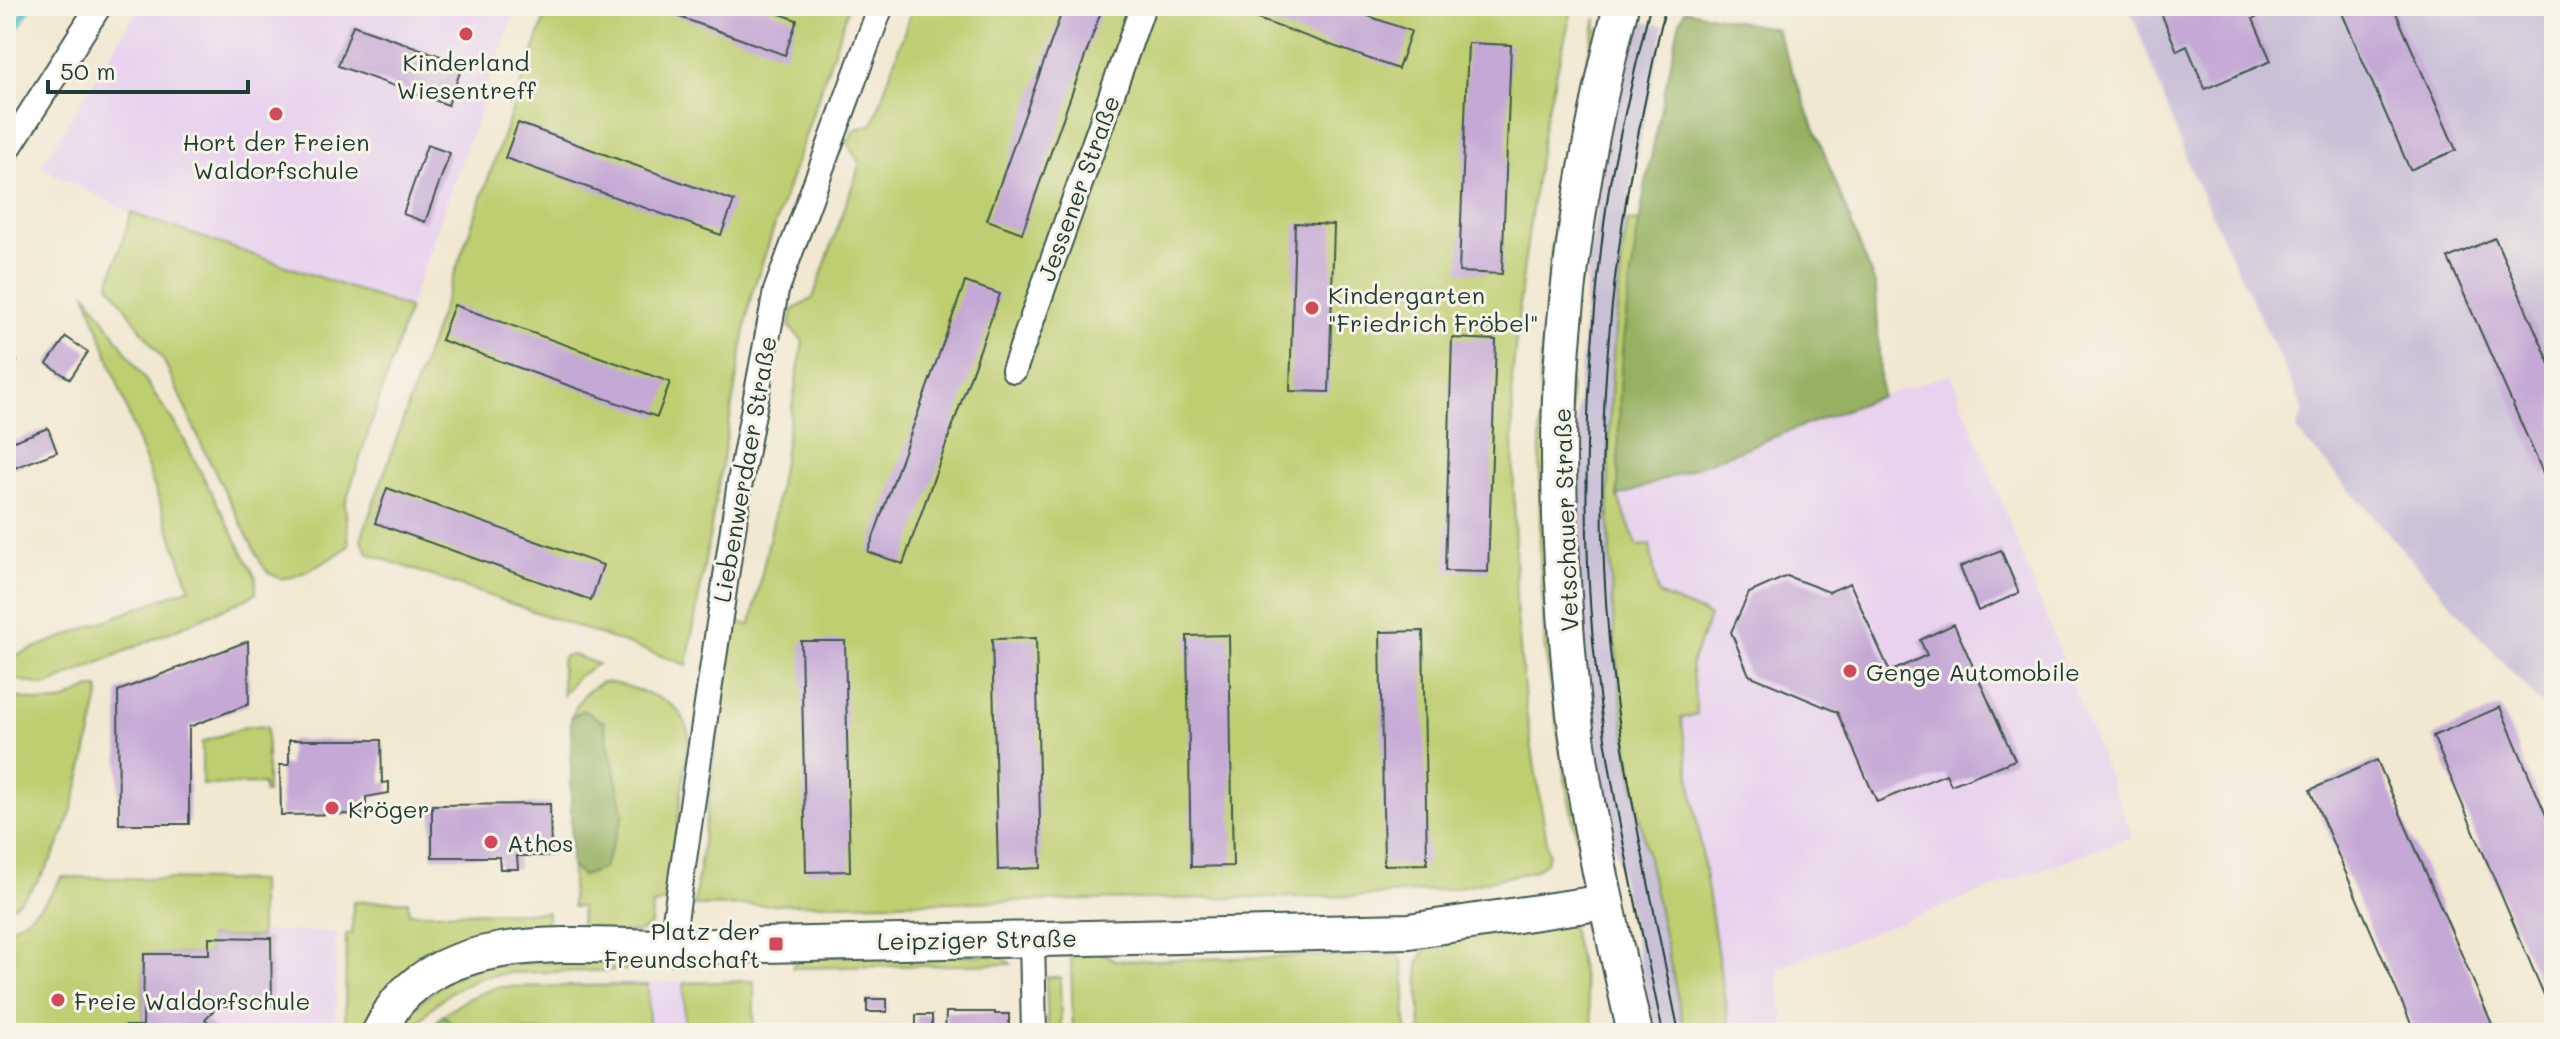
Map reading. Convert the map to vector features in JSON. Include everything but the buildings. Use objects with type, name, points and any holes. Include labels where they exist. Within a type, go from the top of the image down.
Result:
[{"type":"street","points":[[6,152],[99,6]]},
{"type":"street","name":"Liebenwerdaer Straße","points":[[671,947],[679,911],[706,702],[740,482],[776,291],[881,6]]},
{"type":"street","name":"Jessener Straße","points":[[1014,370],[1143,6]]},
{"type":"street","name":"Vetschauer Straße","points":[[1621,6],[1580,196],[1562,348],[1560,427],[1562,559],[1572,697],[1606,902],[1635,1033]]},
{"type":"street","name":"Leipziger Straße","points":[[379,1033],[397,1002],[429,974],[455,961],[499,950],[1409,931],[1606,902]]},
{"type":"street","points":[[1032,938],[1034,1033]]},
{"type":"shaded area","name":"Hort der Freien Waldorfschule","points":[[140,6],[517,6],[409,308],[131,213],[41,167]]},
{"type":"shaded area","points":[[2129,6],[2554,6],[2554,719],[2296,430],[2304,410],[2192,173]]},
{"type":"shaded area","points":[[1634,19],[1664,26],[1631,187],[1619,276],[1615,641],[1641,820],[1685,1033],[1655,1033],[1594,734],[1583,643],[1578,557],[1577,420],[1587,272],[1610,123]]},
{"type":"shaded area","points":[[1951,374],[2132,836],[1778,968],[1785,1033],[1730,1033],[1681,717],[1697,714],[1691,664],[1709,617],[1658,594],[1650,546],[1637,546],[1618,497],[1881,396]]},
{"type":"shaded area","points":[[111,930],[336,932],[336,1033],[6,1033]]},
{"type":"shaded area","points":[[753,980],[754,1033],[433,1033],[449,1011],[499,986]]},
{"type":"green space","points":[[549,6],[849,6],[751,296],[687,665],[369,554],[361,539]]},
{"type":"green space","points":[[913,6],[1573,6],[1544,123],[1512,379],[1516,604],[1526,711],[1549,855],[1546,862],[1534,871],[1450,889],[1366,896],[694,906],[735,622],[751,625],[773,521],[803,341],[789,327],[793,310],[813,298],[860,164],[848,145],[853,130],[873,124]]},
{"type":"green space","points":[[1685,10],[1776,29],[1876,287],[1881,396],[1618,497],[1619,402],[1627,304],[1646,182],[1680,21]]},
{"type":"green space","points":[[1596,18],[1598,37],[1565,197],[1583,869],[1545,650],[1540,557],[1540,370],[1559,198]]},
{"type":"green space","points":[[131,213],[409,308],[345,504],[349,546],[316,567],[296,576],[280,578],[263,566],[205,452],[165,363],[109,284]]},
{"type":"green space","points":[[1627,221],[1640,222],[1622,346],[1618,497],[1637,546],[1650,545],[1658,594],[1710,616],[1691,664],[1697,714],[1681,718],[1730,1033],[1685,1033],[1645,843],[1625,729],[1612,602],[1609,475],[1614,348]]},
{"type":"green space","points":[[85,291],[179,430],[256,578],[256,593],[45,686],[6,677],[6,659],[190,588]]},
{"type":"green space","points":[[573,655],[598,664],[577,677],[563,695],[561,662],[564,656]]},
{"type":"green space","points":[[602,682],[631,688],[665,701],[681,714],[689,735],[668,900],[652,906],[651,925],[640,932],[581,934],[581,907],[572,907],[571,718],[583,697]]},
{"type":"green space","points":[[91,688],[99,688],[99,697],[79,784],[59,843],[28,893],[6,911],[6,695],[41,702],[61,702]]},
{"type":"green space","points":[[583,710],[604,722],[624,815],[603,869],[582,876],[571,866],[571,718]]},
{"type":"green space","points":[[248,726],[267,727],[267,793],[264,793],[263,784],[202,785],[202,742]]},
{"type":"green space","points":[[61,877],[260,881],[260,937],[209,937],[209,954],[144,954],[143,1026],[15,1033],[6,986],[6,931],[38,908]]},
{"type":"green space","points":[[408,901],[409,913],[547,912],[547,928],[541,934],[476,938],[440,951],[406,975],[378,1007],[361,1033],[345,1033],[346,934],[352,934],[353,902]]},
{"type":"green space","points":[[1571,924],[1595,1033],[1421,1033],[1418,964],[1429,941]]},
{"type":"green space","points":[[1101,951],[1115,961],[1398,954],[1404,966],[1406,1031],[1073,1033],[1071,954]]},
{"type":"green space","points":[[1000,955],[1011,964],[792,968],[805,956]]},
{"type":"green space","points":[[626,958],[627,970],[510,973],[482,977],[452,991],[430,1009],[410,1033],[397,1033],[422,1001],[447,980],[480,966]]},
{"type":"green space","points":[[1046,977],[1060,977],[1061,1033],[1048,1033]]},
{"type":"green space","points":[[754,981],[754,1027],[684,1027],[684,983]]},
{"type":"green space","points":[[648,985],[649,1029],[427,1033],[443,1015],[469,998],[497,987]]},
{"type":"green space","points":[[443,1015],[461,1031],[461,1033],[427,1033]]},
{"type":"waterway","points":[[6,43],[29,6]]},
{"type":"tram line","points":[[1650,6],[1610,183],[1603,230],[1589,392],[1586,475],[1590,599],[1598,690],[1622,838],[1663,1033]]},
{"type":"tram line","points":[[1666,6],[1620,239],[1606,372],[1602,506],[1609,641],[1622,740],[1679,1033]]},
{"type":"place","name":"Kinderland Wiesentreff","points":[[466,34]]},
{"type":"place","name":"Hort der Freien Waldorfschule","points":[[276,114]]},
{"type":"place","name":"Kindergarten \"Friedrich Fröbel\"","points":[[1312,308]]},
{"type":"place","name":"Genge Automobile","points":[[1850,671]]},
{"type":"place","name":"Kröger","points":[[332,808]]},
{"type":"place","name":"Athos","points":[[491,842]]},
{"type":"place","name":"Platz der Freundschaft","points":[[776,944]]},
{"type":"place","name":"Freie Waldorfschule","points":[[58,1000]]}]
